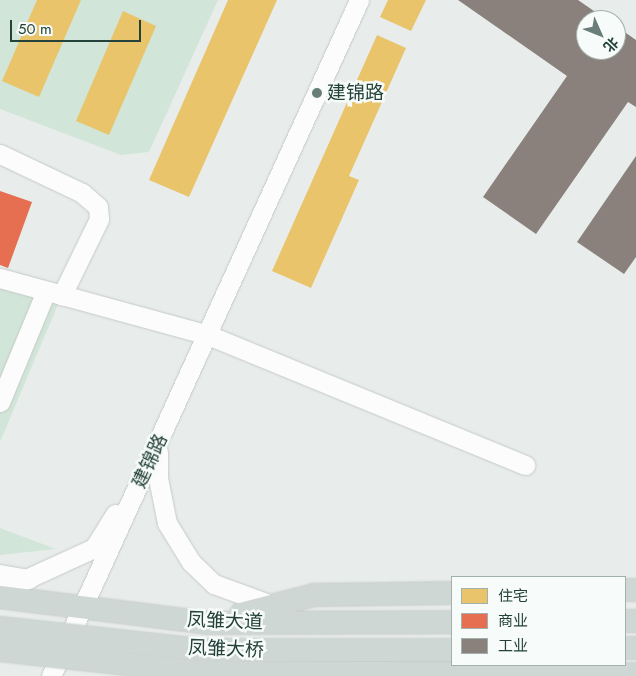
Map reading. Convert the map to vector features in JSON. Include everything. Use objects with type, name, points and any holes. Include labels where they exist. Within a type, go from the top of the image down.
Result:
[{"type":"main road","points":[[209,622],[314,595],[451,593]]},
{"type":"main road","name":"凤雏大道","points":[[0,597],[209,622],[451,622]]},
{"type":"main road","name":"凤雏大桥","points":[[0,628],[204,650],[451,650]]},
{"type":"main road","name":"凤雏大桥","points":[[0,650],[200,672],[636,674]]},
{"type":"street","name":"建锦路","points":[[52,676],[359,0]]},
{"type":"street","points":[[0,154],[82,193],[98,207],[99,218],[54,293],[0,402]]},
{"type":"street","points":[[0,278],[208,335],[525,465]]},
{"type":"street","points":[[0,591],[94,548],[158,445]]},
{"type":"street","points":[[158,445],[158,478],[167,523],[191,562],[214,584],[274,606]]},
{"type":"street","points":[[0,574],[29,579]]},
{"type":"green space","points":[[0,0],[218,0],[149,152],[121,155],[0,109]]},
{"type":"green space","points":[[0,278],[62,295],[0,442]]},
{"type":"green space","points":[[0,528],[56,549],[0,555]]},
{"type":"building: 住宅","points":[[37,0],[81,0],[39,97],[2,81]]},
{"type":"building: 住宅","points":[[228,0],[277,0],[189,197],[149,180]]},
{"type":"building: 住宅","points":[[388,0],[426,0],[411,31],[380,17]]},
{"type":"building: 住宅","points":[[123,11],[156,26],[109,135],[76,121]]},
{"type":"building: 住宅","points":[[377,35],[406,48],[349,176],[359,180],[311,288],[272,271]]},
{"type":"building: 商业","points":[[0,191],[32,202],[8,268],[0,265]]},
{"type":"building: 工业","points":[[458,0],[578,0],[592,10],[576,10],[576,60],[626,60],[626,33],[636,40],[636,107],[628,102],[536,234],[483,197],[567,76]]},
{"type":"building: 工业","points":[[636,156],[636,257],[624,274],[577,242]]},
{"type":"place","name":"建锦路","points":[[317,93]]}]
